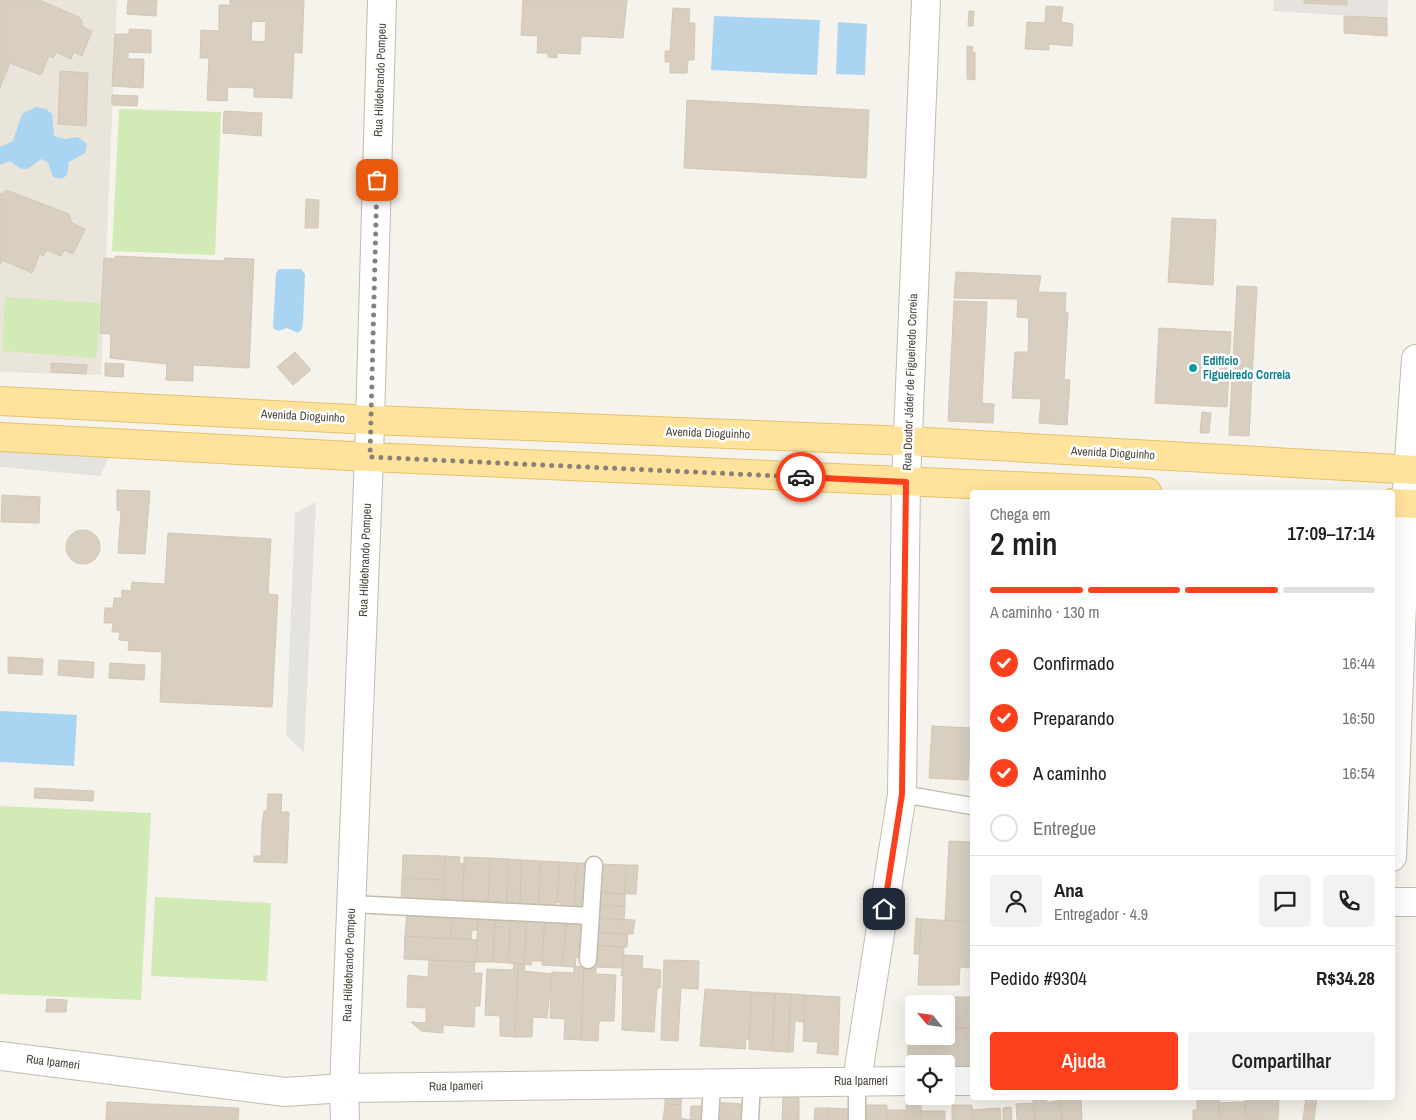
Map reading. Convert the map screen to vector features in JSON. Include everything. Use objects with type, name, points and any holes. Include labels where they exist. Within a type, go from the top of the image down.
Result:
[{"type":"main road","name":"Avenida Dioguinho","points":[[0,401],[371,420],[908,441],[1412,470]]},
{"type":"main road","points":[[0,437],[370,457],[1099,490]]},
{"type":"street","name":"Rua Hildebrando Pompeu","points":[[345,1120],[344,1088],[370,457],[382,0]]},
{"type":"street","name":"Rua Doutor Jáder de Figueiredo Correia","points":[[857,1080],[902,794],[906,482],[926,0]]},
{"type":"street","points":[[1395,776],[1405,504],[1412,470],[1416,359]]},
{"type":"street","points":[[1395,902],[1416,902]]},
{"type":"street","name":"Rua Ipameri","points":[[0,1056],[285,1092],[344,1088],[905,1081]]},
{"type":"street","points":[[955,1081],[970,1081]]},
{"type":"lane","points":[[902,794],[970,806]]},
{"type":"lane","points":[[588,960],[594,866]]},
{"type":"lane","points":[[352,904],[591,916]]},
{"type":"lane","name":"Rua Doutor Jáder de Figueiredo Correia","points":[[857,1080],[857,1120]]},
{"type":"lane","points":[[750,1120],[752,1082]]},
{"type":"lane","points":[[710,1120],[712,1083]]},
{"type":"shaded area","points":[[0,0],[117,0],[101,375],[0,372]]},
{"type":"shaded area","points":[[1274,0],[1388,0],[1387,18],[1273,11]]},
{"type":"shaded area","points":[[0,443],[113,449],[100,476],[0,467]]},
{"type":"shaded area","points":[[316,502],[304,752],[286,736],[295,513]]},
{"type":"green space","points":[[119,109],[221,112],[215,255],[112,251]]},
{"type":"green space","points":[[5,297],[101,303],[96,358],[2,351]]},
{"type":"green space","points":[[0,806],[151,813],[141,1000],[0,994]]},
{"type":"green space","points":[[155,897],[271,903],[267,981],[151,976]]},
{"type":"water","points":[[714,16],[820,20],[817,75],[711,70]]},
{"type":"water","points":[[838,22],[867,24],[865,75],[836,74]]},
{"type":"water","points":[[36,107],[46,109],[52,114],[54,136],[65,139],[78,137],[87,144],[85,153],[69,162],[67,175],[62,179],[53,177],[48,163],[41,159],[26,169],[20,168],[10,161],[0,165],[0,147],[13,141],[22,114]]},
{"type":"water","points":[[279,269],[301,269],[305,274],[303,323],[302,329],[298,333],[287,328],[278,331],[273,328],[276,273]]},
{"type":"water","points":[[0,711],[77,715],[74,766],[0,762]]},
{"type":"building","points":[[0,0],[39,0],[79,17],[82,21],[82,26],[92,31],[82,56],[74,52],[71,59],[56,52],[53,58],[49,56],[41,75],[10,63],[0,88]]},
{"type":"building","points":[[128,0],[157,0],[156,16],[127,14]]},
{"type":"building","points":[[230,0],[304,0],[302,53],[294,52],[292,98],[254,97],[254,88],[228,87],[227,101],[207,100],[209,58],[200,58],[201,30],[219,31],[219,5],[230,5]],"holes":[[[252,21],[266,22],[265,42],[251,41]]]},
{"type":"building","points":[[523,0],[627,0],[623,38],[581,36],[580,54],[557,53],[557,58],[548,57],[548,53],[537,53],[538,36],[521,35]]},
{"type":"building","points":[[1304,0],[1347,0],[1347,5],[1304,3]]},
{"type":"building","points":[[1046,6],[1063,7],[1061,22],[1073,24],[1072,46],[1049,44],[1049,50],[1025,49],[1027,22],[1045,23]]},
{"type":"building","points":[[673,8],[690,9],[689,23],[695,23],[694,60],[688,60],[687,73],[670,73],[670,62],[665,62],[665,51],[670,51]]},
{"type":"building","points":[[969,11],[974,11],[973,26],[968,26]]},
{"type":"building","points":[[1344,16],[1387,18],[1387,36],[1344,33]]},
{"type":"building","points":[[129,29],[151,30],[151,53],[128,52],[128,59],[144,59],[143,88],[112,86],[115,34],[129,34]]},
{"type":"building","points":[[967,46],[973,47],[972,52],[975,52],[975,80],[967,79]]},
{"type":"building","points":[[60,71],[88,73],[86,126],[58,124]]},
{"type":"building","points":[[112,95],[138,96],[137,106],[112,105]]},
{"type":"building","points":[[687,100],[869,110],[866,178],[684,168]]},
{"type":"building","points":[[224,111],[262,113],[261,136],[223,133]]},
{"type":"building","points":[[6,190],[69,214],[72,223],[85,229],[73,254],[64,250],[61,256],[47,250],[43,256],[40,254],[32,273],[2,260],[0,265],[0,193],[2,194]]},
{"type":"building","points":[[306,199],[319,200],[318,228],[305,228]]},
{"type":"building","points":[[1172,218],[1216,220],[1213,285],[1168,282]]},
{"type":"building","points":[[115,256],[224,261],[225,258],[254,259],[249,368],[193,365],[193,381],[166,380],[167,364],[110,358],[111,334],[100,333],[104,258],[115,259]]},
{"type":"building","points":[[956,272],[1041,276],[1038,292],[1066,293],[1065,312],[1068,312],[1064,379],[1070,380],[1067,425],[1039,423],[1041,399],[1012,398],[1015,352],[1028,352],[1029,318],[1017,317],[1018,299],[954,298]]},
{"type":"building","points":[[1237,286],[1257,287],[1249,436],[1229,435]]},
{"type":"building","points":[[954,301],[987,302],[982,403],[994,404],[993,423],[948,421]]},
{"type":"building","name":"Edifício Figueiredo Correia","points":[[1159,328],[1231,332],[1227,407],[1155,403]]},
{"type":"building","points":[[295,352],[311,370],[293,385],[277,367]]},
{"type":"building","points":[[51,363],[87,365],[86,374],[51,372]]},
{"type":"building","points":[[105,363],[124,364],[123,377],[105,376]]},
{"type":"building","points":[[1202,412],[1211,413],[1209,433],[1200,433]]},
{"type":"building","points":[[117,490],[150,491],[145,554],[118,553],[121,511],[117,510]]},
{"type":"building","points":[[2,495],[40,497],[39,523],[1,522]]},
{"type":"building","points":[[83,530],[90,531],[95,535],[99,540],[99,554],[95,559],[90,563],[83,564],[76,563],[71,559],[67,554],[66,547],[67,540],[71,535],[76,531]]},
{"type":"building","points":[[168,533],[271,539],[268,594],[278,595],[272,707],[160,702],[162,652],[128,650],[129,641],[119,640],[120,632],[112,632],[113,623],[104,623],[105,608],[113,608],[114,598],[122,598],[122,590],[131,591],[132,582],[165,584]]},
{"type":"building","points":[[8,657],[43,659],[42,675],[8,673]]},
{"type":"building","points":[[59,660],[94,662],[93,678],[58,675]]},
{"type":"building","points":[[110,663],[145,665],[144,680],[109,678]]},
{"type":"building","points":[[932,726],[970,728],[968,780],[929,778]]},
{"type":"building","points":[[35,788],[94,791],[93,801],[34,798]]},
{"type":"building","points":[[268,794],[282,794],[281,812],[289,812],[287,863],[254,862],[254,856],[261,856],[262,825],[264,811],[267,811]]},
{"type":"building","points":[[949,841],[970,842],[970,922],[945,920]]},
{"type":"building","points":[[403,855],[445,856],[444,880],[402,878]]},
{"type":"building","points":[[445,856],[460,857],[459,863],[464,864],[463,904],[443,904]]},
{"type":"building","points":[[464,857],[490,858],[488,901],[463,900]]},
{"type":"building","points":[[490,858],[508,859],[507,902],[488,901]]},
{"type":"building","points":[[508,859],[521,860],[520,906],[507,905]]},
{"type":"building","points":[[521,860],[540,861],[539,907],[520,906]]},
{"type":"building","points":[[540,861],[560,862],[556,907],[539,907]]},
{"type":"building","points":[[560,862],[577,863],[574,908],[559,907],[560,903],[557,902]]},
{"type":"building","points":[[577,863],[593,863],[591,908],[574,908]]},
{"type":"building","points":[[598,864],[626,865],[625,894],[597,892]]},
{"type":"building","points":[[626,865],[638,865],[636,894],[625,894]]},
{"type":"building","points":[[402,878],[444,880],[443,904],[401,902]]},
{"type":"building","points":[[594,892],[625,894],[625,906],[594,905]]},
{"type":"building","points":[[594,905],[625,906],[624,920],[594,918]]},
{"type":"building","points":[[407,910],[453,911],[451,939],[405,936]]},
{"type":"building","points":[[452,914],[478,915],[477,930],[472,930],[471,939],[451,939]]},
{"type":"building","points":[[478,915],[495,916],[493,962],[476,962]]},
{"type":"building","points":[[495,916],[511,916],[508,963],[493,962]]},
{"type":"building","points":[[511,916],[527,917],[524,964],[508,963]]},
{"type":"building","points":[[567,916],[562,966],[542,965],[545,918]]},
{"type":"building","points":[[527,917],[545,918],[542,961],[532,961],[531,965],[524,964]]},
{"type":"building","points":[[567,918],[589,919],[587,958],[576,957],[575,967],[562,966]]},
{"type":"building","points":[[594,918],[635,920],[633,934],[592,932]]},
{"type":"building","points":[[916,918],[921,919],[919,954],[914,954]]},
{"type":"building","points":[[921,919],[970,922],[970,968],[960,967],[959,985],[918,985]]},
{"type":"building","points":[[592,932],[628,934],[627,947],[592,945]]},
{"type":"building","points":[[405,936],[477,940],[476,962],[404,959]]},
{"type":"building","points":[[592,945],[624,947],[623,968],[591,967]]},
{"type":"building","points":[[624,955],[643,956],[642,968],[661,970],[660,988],[657,988],[654,1032],[622,1030],[623,975],[621,976]]},
{"type":"building","points":[[429,960],[475,962],[474,973],[482,973],[480,1006],[475,1006],[474,1027],[443,1025],[443,1033],[421,1031],[411,1022],[426,1023],[426,1008],[407,1007],[408,975],[428,977]]},
{"type":"building","points":[[664,960],[699,961],[698,989],[681,988],[678,1041],[661,1040]]},
{"type":"building","points":[[514,963],[518,964],[515,1037],[500,1036],[500,1016],[485,1015],[487,969],[513,970]]},
{"type":"building","points":[[518,964],[525,964],[524,971],[552,974],[547,1018],[533,1017],[532,1037],[515,1037]]},
{"type":"building","points":[[574,966],[584,967],[581,1040],[564,1039],[565,1019],[550,1018],[552,972],[574,973]]},
{"type":"building","points":[[584,967],[596,968],[596,974],[616,975],[614,1021],[599,1021],[598,1041],[581,1040]]},
{"type":"building","points":[[705,989],[752,992],[749,1040],[746,1039],[745,1049],[700,1046]]},
{"type":"building","points":[[752,992],[775,993],[772,1051],[749,1049]]},
{"type":"building","points":[[775,993],[791,994],[788,1052],[772,1051]]},
{"type":"building","points":[[791,994],[805,995],[804,1022],[795,1021],[793,1052],[788,1052]]},
{"type":"building","points":[[805,995],[840,997],[838,1055],[817,1053],[818,1042],[803,1041]]},
{"type":"building","points":[[955,997],[970,997],[970,1028],[955,1028]]},
{"type":"building","points":[[47,999],[67,1000],[66,1012],[46,1012]]},
{"type":"building","points":[[955,1028],[970,1028],[970,1070],[955,1070],[955,1055],[908,1055],[908,1045],[955,1045]]},
{"type":"building","points":[[665,1095],[682,1096],[681,1105],[665,1104]]},
{"type":"building","points":[[783,1096],[799,1098],[799,1120],[782,1120]]},
{"type":"building","points":[[1033,1100],[1046,1100],[1047,1103],[1060,1100],[1062,1120],[1035,1120]]},
{"type":"building","points":[[1059,1100],[1081,1100],[1082,1120],[1062,1120]]},
{"type":"building","points":[[1197,1100],[1219,1100],[1219,1120],[1193,1120],[1193,1110],[1197,1110]]},
{"type":"building","points":[[1245,1100],[1279,1100],[1278,1120],[1246,1117]]},
{"type":"building","points":[[1306,1100],[1317,1100],[1316,1105],[1305,1104]]},
{"type":"building","points":[[107,1102],[239,1108],[238,1120],[106,1120]]},
{"type":"building","points":[[714,1102],[741,1104],[741,1108],[748,1108],[748,1120],[713,1120]]},
{"type":"building","points":[[1245,1102],[1246,1120],[1220,1120],[1219,1103]]},
{"type":"building","points":[[1034,1103],[1035,1120],[1017,1120],[1016,1104]]},
{"type":"building","points":[[665,1104],[681,1105],[681,1118],[690,1120],[663,1120]]},
{"type":"building","points":[[1305,1104],[1316,1105],[1314,1120],[1303,1120]]},
{"type":"building","points":[[860,1105],[887,1105],[887,1120],[861,1120]]},
{"type":"building","points":[[906,1105],[921,1105],[921,1120],[906,1120]]},
{"type":"building","points":[[952,1105],[972,1105],[973,1120],[952,1120]]},
{"type":"building","points":[[691,1106],[704,1106],[706,1120],[690,1120]]},
{"type":"building","points":[[1011,1107],[1012,1120],[1003,1120],[1003,1108]]},
{"type":"building","points":[[815,1108],[828,1108],[827,1120],[814,1120]]},
{"type":"building","points":[[828,1108],[849,1109],[849,1120],[827,1120]]},
{"type":"building","points":[[1000,1108],[1001,1120],[973,1120],[972,1110]]},
{"type":"building","points":[[887,1110],[905,1110],[905,1120],[887,1120]]},
{"type":"building","points":[[921,1111],[945,1111],[945,1120],[921,1120]]},
{"type":"building","points":[[1247,1117],[1261,1117],[1261,1120],[1247,1120]]},
{"type":"way so far","points":[[377,180],[370,457],[801,477]]},
{"type":"place","name":"Edifício Figueiredo Correia","points":[[1193,368]]},
{"type":"route","points":[[801,477],[906,482],[902,794],[884,909]]}]
